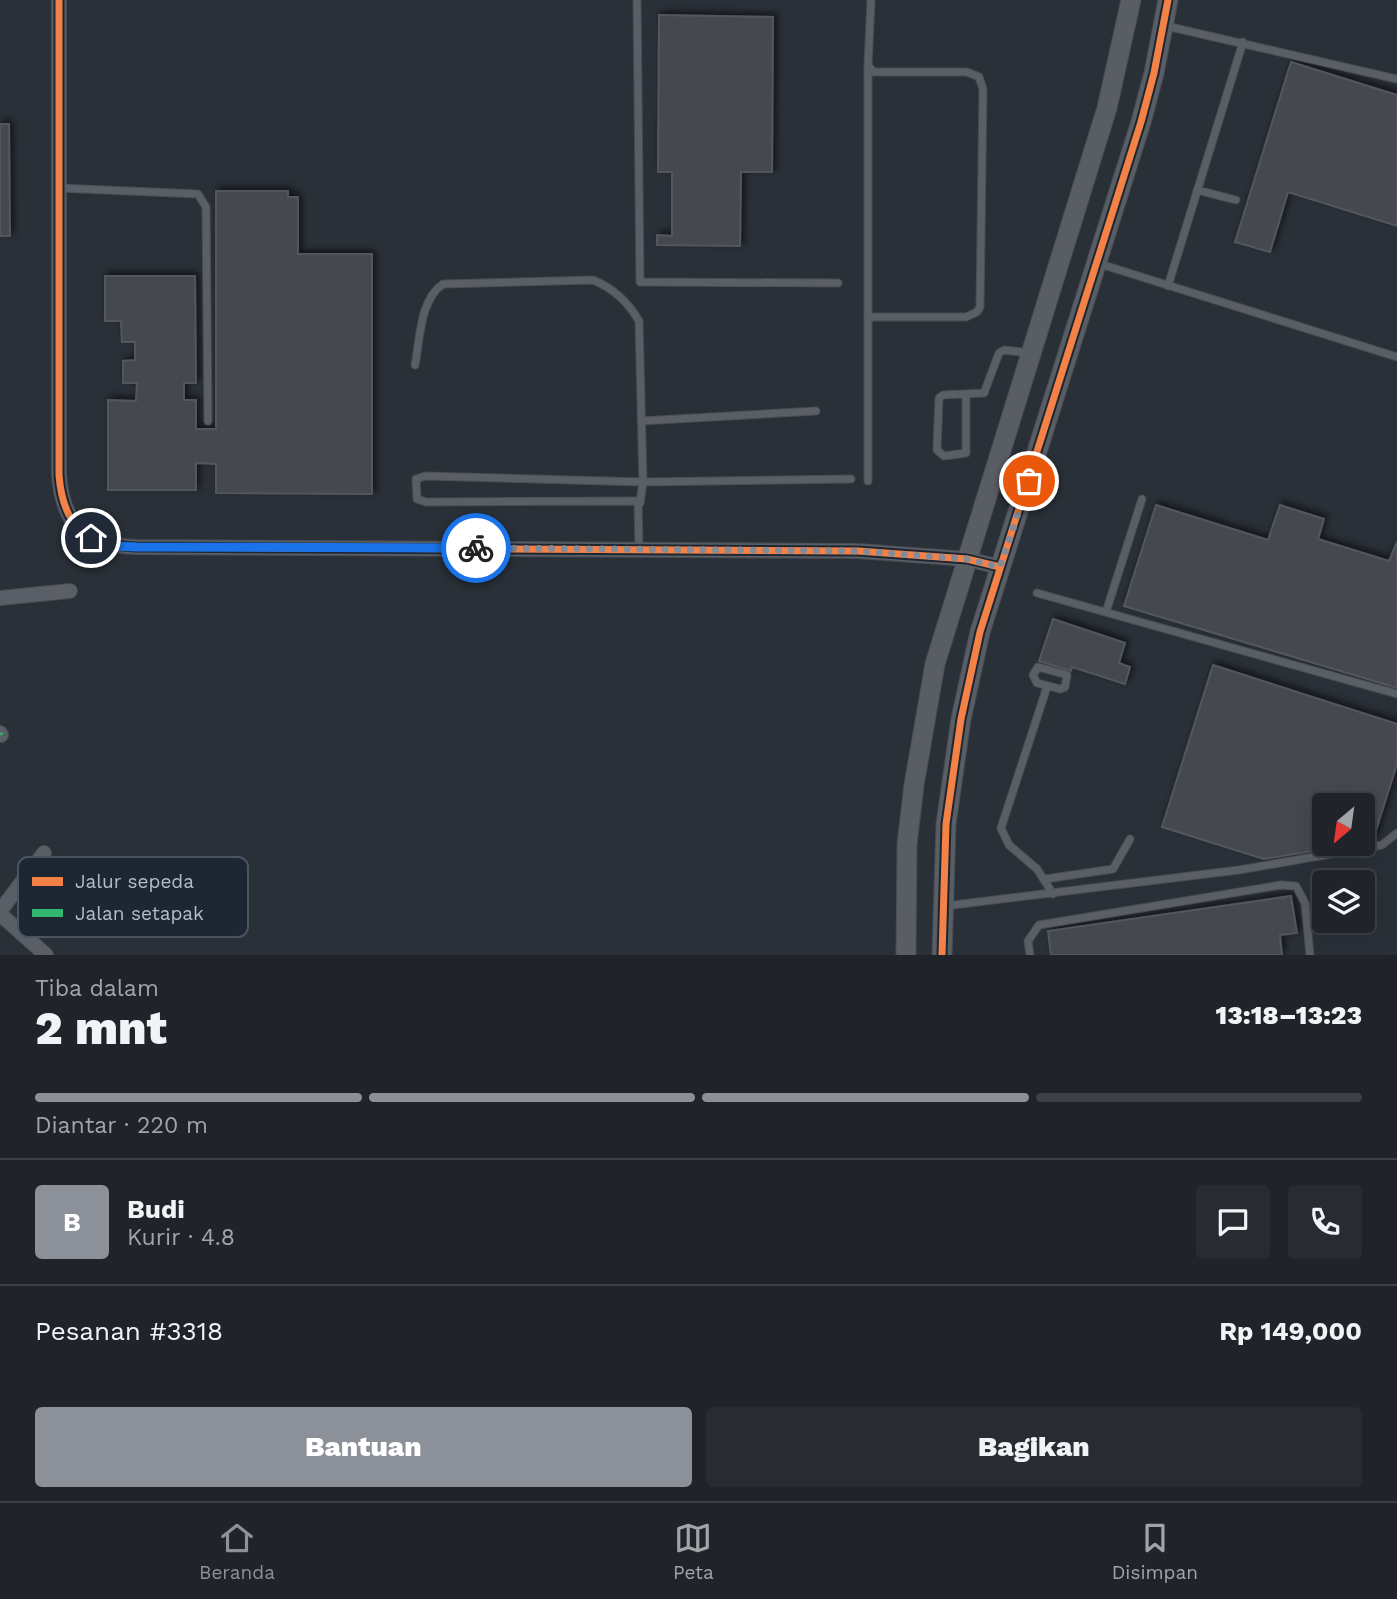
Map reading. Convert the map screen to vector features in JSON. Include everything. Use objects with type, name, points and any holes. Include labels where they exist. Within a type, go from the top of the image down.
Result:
[{"type":"street","points":[[59,0],[60,484],[67,514],[91,538],[114,546],[136,547],[858,551],[967,559],[1000,567]]},
{"type":"street","points":[[906,955],[904,899],[914,785],[935,664],[1111,95],[1131,0]]},
{"type":"street","points":[[942,955],[941,906],[946,824],[957,744],[980,632],[1143,113],[1168,0]]},
{"type":"street","points":[[0,598],[69,591]]},
{"type":"street","points":[[41,857],[44,853]]},
{"type":"street","points":[[18,888],[0,913],[18,929]]},
{"type":"street","points":[[26,937],[46,955]]},
{"type":"lane","points":[[637,0],[640,282],[838,284]]},
{"type":"lane","points":[[868,481],[868,66],[871,0]]},
{"type":"lane","points":[[1164,25],[1397,79]]},
{"type":"lane","points":[[1168,286],[1243,42]]},
{"type":"lane","points":[[868,66],[880,72],[967,72],[979,77],[983,89],[980,307],[977,312],[966,317],[868,317]]},
{"type":"lane","points":[[58,188],[198,194],[203,198],[206,207],[208,421]]},
{"type":"lane","points":[[1197,190],[1237,200]]},
{"type":"lane","points":[[1096,263],[1397,357]]},
{"type":"lane","points":[[415,365],[428,302],[432,291],[443,284],[593,280],[614,291],[631,307],[639,321],[643,482],[639,549]]},
{"type":"lane","points":[[966,395],[966,453],[944,456],[937,450],[939,398],[987,390],[996,359],[1002,351],[1031,353]]},
{"type":"lane","points":[[642,421],[816,411]]},
{"type":"lane","points":[[640,503],[426,502],[415,494],[416,480],[425,476],[643,482],[851,479]]},
{"type":"lane","points":[[1106,612],[1142,499]]},
{"type":"lane","points":[[1037,593],[1397,694]]},
{"type":"lane","points":[[1038,667],[1062,672],[1068,678],[1062,688],[1047,687],[1034,679],[1038,667]]},
{"type":"lane","points":[[1047,687],[1002,828],[1009,845],[1025,856],[1045,878],[1053,894]]},
{"type":"lane","points":[[941,906],[1239,870],[1382,845],[1397,833]]},
{"type":"lane","points":[[1045,878],[1114,869],[1130,839]]},
{"type":"lane","points":[[1030,955],[1028,941],[1039,925],[1282,885],[1296,886],[1305,903],[1310,955]]},
{"type":"building","points":[[659,15],[773,17],[772,172],[741,172],[740,246],[657,245],[657,235],[672,236],[672,172],[658,172]]},
{"type":"building","points":[[1291,62],[1397,95],[1397,226],[1288,192],[1270,252],[1235,242]]},
{"type":"building","points":[[0,124],[9,124],[10,236],[0,236]]},
{"type":"building","points":[[216,191],[288,191],[288,197],[298,197],[298,254],[372,254],[372,494],[216,493],[216,464],[196,463],[196,490],[108,490],[108,400],[136,401],[137,383],[123,383],[123,361],[135,360],[135,342],[122,342],[121,321],[105,321],[105,276],[195,276],[196,383],[184,383],[184,400],[196,400],[196,429],[216,429]]},
{"type":"building","points":[[1156,505],[1268,540],[1280,505],[1324,519],[1318,539],[1389,561],[1397,542],[1397,688],[1124,606]]},
{"type":"building","points":[[1053,619],[1125,643],[1119,663],[1130,667],[1125,684],[1072,667],[1071,671],[1039,661]]},
{"type":"building","points":[[1213,665],[1397,724],[1397,764],[1376,830],[1376,793],[1312,793],[1312,851],[1264,859],[1162,827]]},
{"type":"building","points":[[1291,896],[1297,933],[1280,935],[1282,955],[1051,955],[1048,931]]},
{"type":"cycle path","points":[[59,0],[59,475],[61,493],[72,520],[80,530],[91,537],[103,542],[136,547],[858,551],[967,559],[1000,567]]},
{"type":"cycle path","points":[[942,955],[946,824],[961,719],[980,632],[1141,122],[1154,73],[1168,0]]},
{"type":"way so far","points":[[476,548],[858,551],[967,559],[1000,567],[1029,481]]},
{"type":"route","points":[[91,538],[102,544],[136,547],[476,548]]}]
